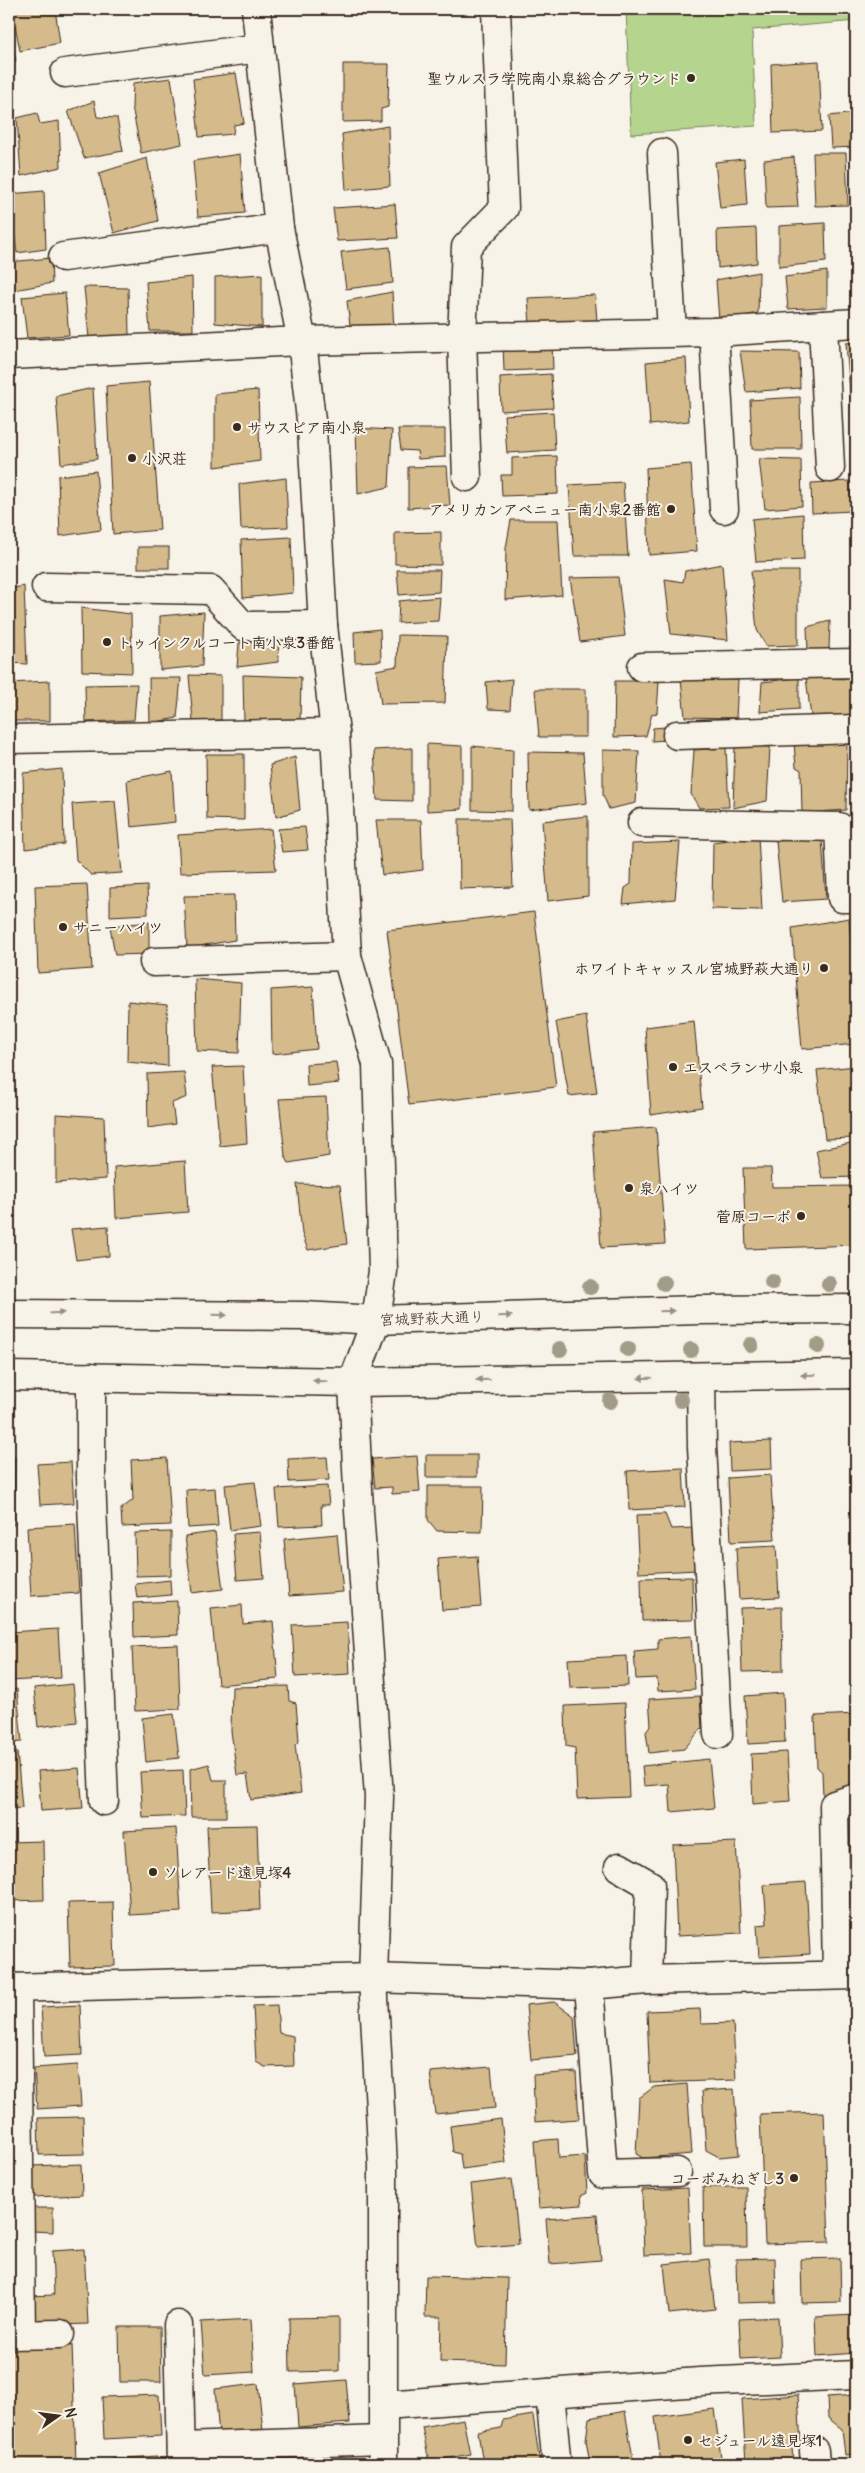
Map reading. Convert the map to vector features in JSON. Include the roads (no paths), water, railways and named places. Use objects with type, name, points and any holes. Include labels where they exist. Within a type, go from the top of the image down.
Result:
[{"type":"street","points":[[178,2325],[181,2456],[383,2452],[384,2166],[373,1978],[379,1797],[359,1511],[353,1382],[376,1320],[383,1271],[377,1064],[347,956],[335,733],[323,625],[312,428],[302,341],[279,228],[256,9]]},
{"type":"street","points":[[467,477],[462,338],[466,247],[504,208],[496,9]]},
{"type":"street","points":[[65,72],[260,48]]},
{"type":"street","points":[[662,153],[672,332]]},
{"type":"street","points":[[63,257],[279,228]]},
{"type":"street","points":[[9,355],[302,341],[714,332],[856,323]]},
{"type":"street","points":[[823,325],[830,468]]},
{"type":"street","points":[[714,332],[724,509]]},
{"type":"street","points":[[46,587],[211,590],[243,626],[323,625]]},
{"type":"street","points":[[642,667],[856,663]]},
{"type":"street","points":[[677,735],[856,729]]},
{"type":"street","points":[[9,739],[335,733]]},
{"type":"street","points":[[642,822],[839,827],[842,898],[856,898]]},
{"type":"street","points":[[154,962],[347,956]]},
{"type":"street","name":"宮城野萩大通り","points":[[9,1314],[304,1316],[376,1320],[699,1310],[856,1309]]},
{"type":"street","points":[[9,1376],[353,1382],[701,1378],[856,1374]]},
{"type":"street","points":[[91,1377],[91,1478],[104,1801]]},
{"type":"street","points":[[701,1378],[702,1447],[718,1734]]},
{"type":"street","points":[[60,2334],[15,2334],[13,1988],[373,1978],[589,1985],[647,1980],[846,1975],[834,1805],[856,1798]]},
{"type":"street","points":[[619,1867],[650,1885],[647,1980]]},
{"type":"street","points":[[589,1985],[603,2174],[677,2172]]},
{"type":"street","points":[[384,2405],[700,2382],[856,2375]]},
{"type":"street","points":[[550,2392],[556,2457]]},
{"type":"place","name":"聖ウルスラ学院南小泉総合グラウンド","points":[[691,78]]},
{"type":"place","name":"サウスピア南小泉","points":[[237,427]]},
{"type":"place","name":"小沢荘","points":[[132,458]]},
{"type":"place","name":"アメリカンアベニュー南小泉2番館","points":[[671,509]]},
{"type":"place","name":"トゥインクルコート南小泉3番館","points":[[107,642]]},
{"type":"place","name":"サニーハイツ","points":[[63,927]]},
{"type":"place","name":"ホワイトキャッスル宮城野萩大通り","points":[[824,968]]},
{"type":"place","name":"エスペランサ小泉","points":[[673,1067]]},
{"type":"place","name":"泉ハイツ","points":[[629,1188]]},
{"type":"place","name":"菅原コーポ","points":[[801,1216]]},
{"type":"place","name":"ソレアード遠見塚4","points":[[153,1872]]},
{"type":"place","name":"コーポみねぎし3","points":[[794,2178]]},
{"type":"place","name":"セジュール遠見塚1","points":[[688,2440]]}]
